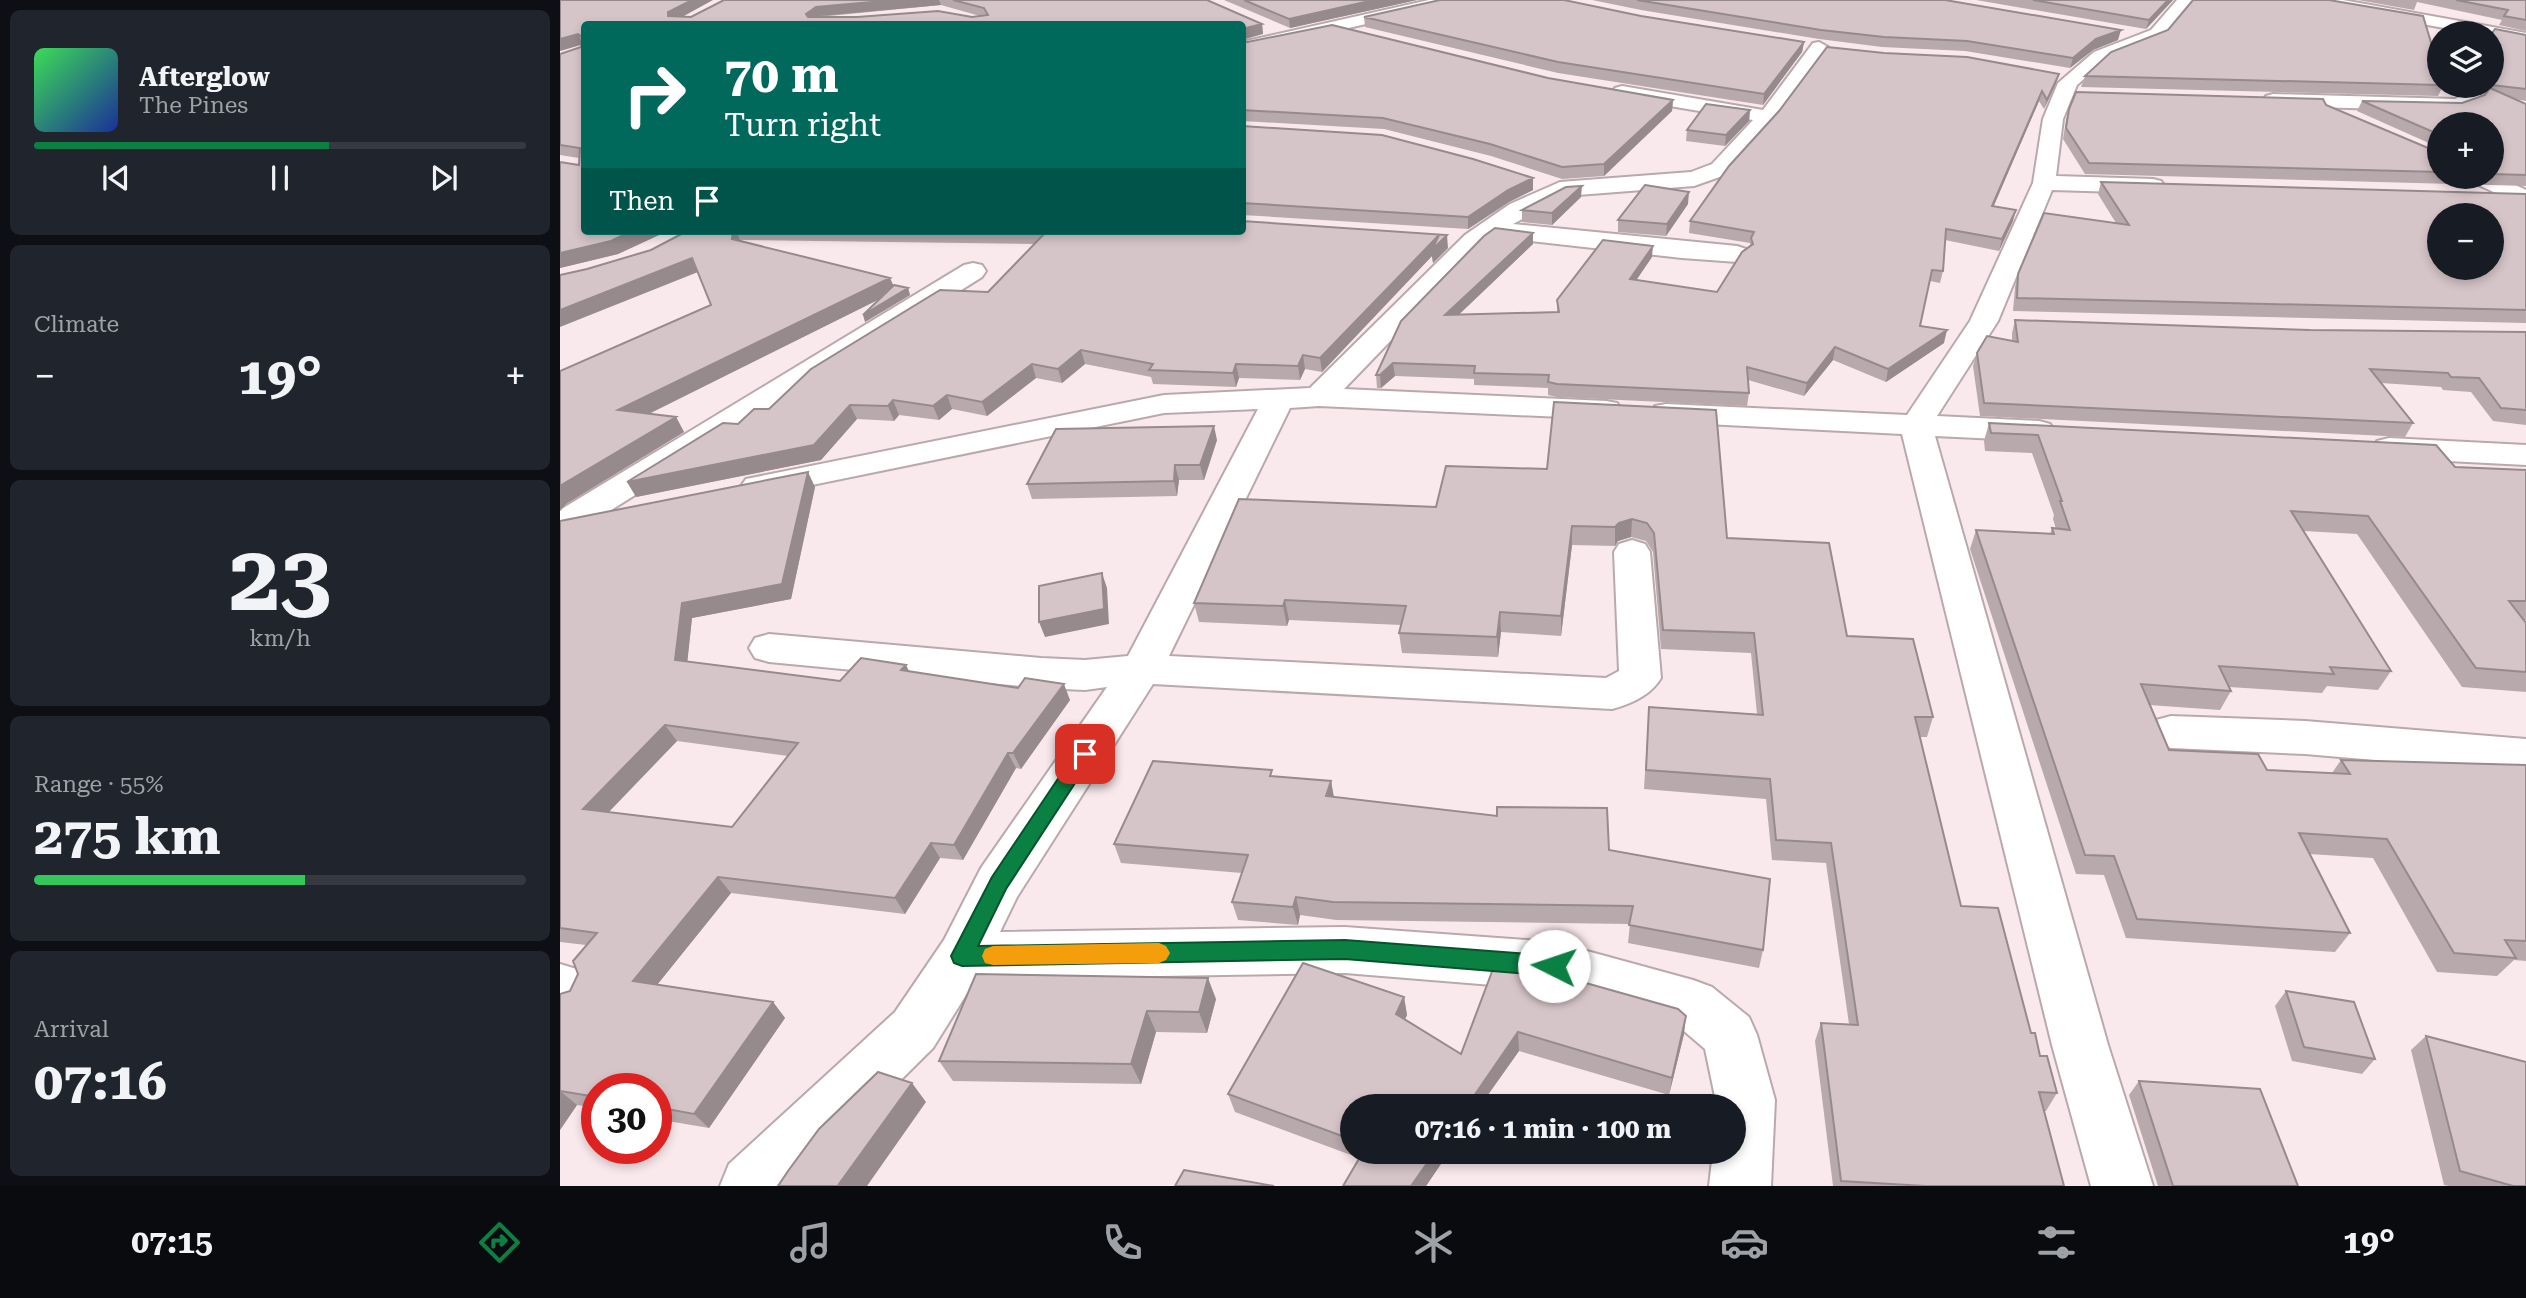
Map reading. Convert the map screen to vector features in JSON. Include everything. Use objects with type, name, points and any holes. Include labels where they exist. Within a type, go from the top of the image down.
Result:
[{"type":"street","points":[[1246,46],[1450,0]]},
{"type":"street","points":[[1916,425],[1996,321],[2044,183],[2053,119],[2069,85],[2100,56],[2133,35],[2166,26],[2186,0]]},
{"type":"street","points":[[2316,0],[2427,22]]},
{"type":"street","points":[[1265,26],[1290,37]]},
{"type":"street","points":[[1332,26],[1372,38]]},
{"type":"street","points":[[2504,35],[2526,38]]},
{"type":"street","points":[[751,1186],[914,1030],[962,956],[999,883],[1142,669],[1299,397],[1482,235],[1518,209],[1560,189],[1694,179],[1710,174],[1732,158],[1825,48],[1794,43]]},
{"type":"street","points":[[1602,89],[1769,116]]},
{"type":"street","points":[[2253,100],[2457,105],[2472,98]]},
{"type":"street","points":[[2315,102],[2356,121]]},
{"type":"street","points":[[1530,179],[1560,189]]},
{"type":"street","points":[[2044,183],[2181,187]]},
{"type":"street","points":[[2488,189],[2523,196]]},
{"type":"street","points":[[1446,238],[1482,235],[1737,254]]},
{"type":"street","points":[[560,526],[973,271]]},
{"type":"street","points":[[733,491],[1164,404],[1299,397],[2072,432]]},
{"type":"street","points":[[1916,425],[2080,1045],[2122,1186]]},
{"type":"street","points":[[2359,447],[2526,455]]},
{"type":"street","points":[[560,526],[640,510]]},
{"type":"street","points":[[769,648],[1041,673],[1085,675],[1142,669],[1612,694],[1640,678],[1632,552]]},
{"type":"street","points":[[2171,732],[2363,741],[2526,756]]},
{"type":"street","points":[[962,956],[1345,950],[1554,966],[1693,1005],[1729,1034],[1745,1100],[1740,1186]]},
{"type":"building","points":[[560,0],[692,0],[668,12],[668,16],[691,17],[724,0],[894,0],[816,7],[806,14],[808,17],[857,17],[938,11],[972,17],[988,15],[984,8],[953,0],[1207,0],[1262,24],[1246,28],[1246,21],[581,21],[581,36],[578,34],[560,39]]},
{"type":"building","points":[[1244,0],[1374,0],[1289,19]]},
{"type":"building","points":[[1440,0],[1564,0],[1641,16],[1804,42],[1764,94],[1558,62],[1364,17]]},
{"type":"building","points":[[1637,0],[1945,0],[2121,30],[2096,39],[2073,58],[1967,41],[1884,37],[1821,30]]},
{"type":"building","points":[[2033,0],[2168,0],[2149,20]]},
{"type":"building","points":[[2193,0],[2329,0],[2423,16],[2427,29],[2427,85],[2085,76],[2111,52],[2168,30]]},
{"type":"building","points":[[2456,0],[2526,0],[2526,20],[2504,16],[2508,10]]},
{"type":"building","points":[[1332,25],[1548,78],[1673,100],[1604,164],[1562,167],[1490,144],[1383,118],[1246,110],[1246,42]]},
{"type":"building","points":[[2504,31],[2526,35],[2526,89],[2504,86]]},
{"type":"building","points":[[581,47],[581,235],[624,235],[611,241],[560,253],[560,162],[579,165],[580,148],[560,145],[560,54]]},
{"type":"building","points":[[1827,47],[1967,57],[2059,74],[2047,100],[2042,91],[1992,206],[2016,210],[2002,239],[1946,229],[1943,271],[1932,270],[1920,326],[1947,330],[1888,369],[1835,347],[1807,383],[1747,367],[1749,393],[1557,384],[1548,382],[1549,375],[1474,373],[1475,366],[1393,363],[1380,375],[1376,375],[1401,321],[1495,228],[1533,233],[1445,315],[1559,312],[1557,300],[1603,240],[1653,246],[1630,279],[1717,292],[1742,252],[1753,244],[1751,238],[1754,232],[1690,221],[1729,166],[1779,111]]},
{"type":"building","points":[[2076,92],[2323,99],[2326,105],[2427,148],[2427,172],[2089,163],[2066,128],[2069,109]]},
{"type":"building","points":[[2504,94],[2526,104],[2526,175],[2504,174],[2504,112],[2427,112],[2427,129],[2362,101],[2462,103],[2476,98],[2504,98]]},
{"type":"building","points":[[1706,104],[1750,110],[1726,135],[1687,130]]},
{"type":"building","points":[[1246,126],[1382,135],[1533,178],[1508,190],[1468,217],[1246,203]]},
{"type":"building","points":[[2101,182],[2526,194],[2526,310],[2017,298],[2018,274],[2044,213],[2129,225]]},
{"type":"building","points":[[1645,185],[1689,192],[1667,224],[1618,220]]},
{"type":"building","points":[[1582,186],[1552,213],[1522,210],[1566,187]]},
{"type":"building","points":[[1246,221],[1447,235],[1432,250],[1439,235],[1320,358],[1303,355],[1298,366],[1236,364],[1233,373],[1149,370],[1153,364],[1081,350],[1058,369],[1032,364],[982,402],[947,395],[933,406],[893,400],[888,406],[850,405],[814,445],[627,482],[723,423],[738,424],[754,409],[769,409],[811,369],[940,290],[988,292],[1043,235],[1246,235]]},
{"type":"building","points":[[679,235],[732,235],[732,239],[890,278],[618,410],[676,417],[560,486],[560,371],[711,305],[692,258],[560,310],[560,275],[651,250]]},
{"type":"building","points":[[894,285],[908,288],[863,315]]},
{"type":"building","points":[[2015,320],[2310,330],[2526,332],[2526,410],[2501,408],[2479,378],[2451,377],[2448,373],[2370,369],[2413,423],[1984,403],[1977,353],[1987,336],[2018,342]]},
{"type":"building","points":[[1554,402],[1716,410],[1727,538],[1829,543],[1847,636],[1913,639],[1933,717],[1915,717],[1961,906],[1998,908],[2031,1033],[2035,1033],[2040,1056],[2047,1056],[2057,1093],[2039,1092],[2064,1186],[1925,1186],[1841,1181],[1821,1023],[1858,1025],[1831,843],[1776,840],[1770,779],[1646,770],[1649,707],[1763,715],[1754,633],[1663,630],[1654,533],[1647,523],[1632,519],[1615,527],[1572,526],[1561,616],[1500,612],[1497,637],[1399,633],[1406,606],[1285,600],[1283,606],[1194,603],[1239,499],[1436,507],[1446,466],[1547,469]]},
{"type":"building","points":[[1989,423],[2436,445],[2455,467],[2526,470],[2526,601],[2509,601],[2526,623],[2526,672],[2476,668],[2368,516],[2291,511],[2391,671],[2330,667],[2334,674],[2219,666],[2231,691],[2141,684],[2169,750],[2258,754],[2267,770],[2350,774],[2341,760],[2526,765],[2526,941],[2505,940],[2516,958],[2454,953],[2387,839],[2299,833],[2350,933],[2137,919],[2114,856],[2085,855],[1976,530],[2054,534],[2052,528],[2070,530],[2062,501],[2038,435],[1991,433]]},
{"type":"building","points":[[1214,426],[1200,465],[1175,465],[1174,481],[1027,484],[1056,429]]},
{"type":"building","points":[[808,472],[782,584],[682,603],[675,660],[840,681],[861,658],[906,665],[901,670],[1018,688],[1025,678],[1064,684],[1013,753],[1008,753],[954,845],[931,843],[895,898],[718,877],[633,981],[773,1002],[694,1114],[672,1110],[672,1073],[581,1073],[581,1094],[560,1091],[560,994],[570,991],[578,974],[573,961],[597,933],[560,928],[560,521]],"holes":[[[665,725],[798,743],[732,827],[583,809]]]},
{"type":"building","points":[[1102,573],[1104,609],[1039,622],[1039,586]]},
{"type":"building","points":[[1153,761],[1272,770],[1270,776],[1331,781],[1326,796],[1497,816],[1497,807],[1607,808],[1609,850],[1770,879],[1763,950],[1629,925],[1633,906],[1333,902],[1296,897],[1293,907],[1232,902],[1248,855],[1114,844]]},
{"type":"building","points":[[1303,963],[1404,997],[1396,1014],[1461,1054],[1493,969],[1554,974],[1678,1009],[1686,1016],[1672,1078],[1518,1032],[1475,1094],[1340,1094],[1340,1135],[1228,1094]]},
{"type":"building","points":[[976,974],[1208,978],[1199,1012],[1147,1011],[1131,1064],[939,1061]]},
{"type":"building","points":[[2286,991],[2354,1002],[2375,1059],[2304,1047]]},
{"type":"building","points":[[2426,1036],[2526,1062],[2526,1186],[2513,1186],[2460,1171]]},
{"type":"building","points":[[878,1072],[912,1083],[839,1184],[850,1186],[778,1186],[819,1129]]},
{"type":"building","points":[[2139,1081],[2260,1089],[2298,1186],[2173,1186]]},
{"type":"building","points":[[1356,1164],[1427,1164],[1411,1186],[1343,1186]]},
{"type":"building","points":[[1184,1170],[1274,1186],[1175,1186]]},
{"type":"slow traffic","points":[[993,956],[1159,953]]},
{"type":"route","points":[[1085,754],[999,883],[962,956],[1345,950],[1554,966]]}]
